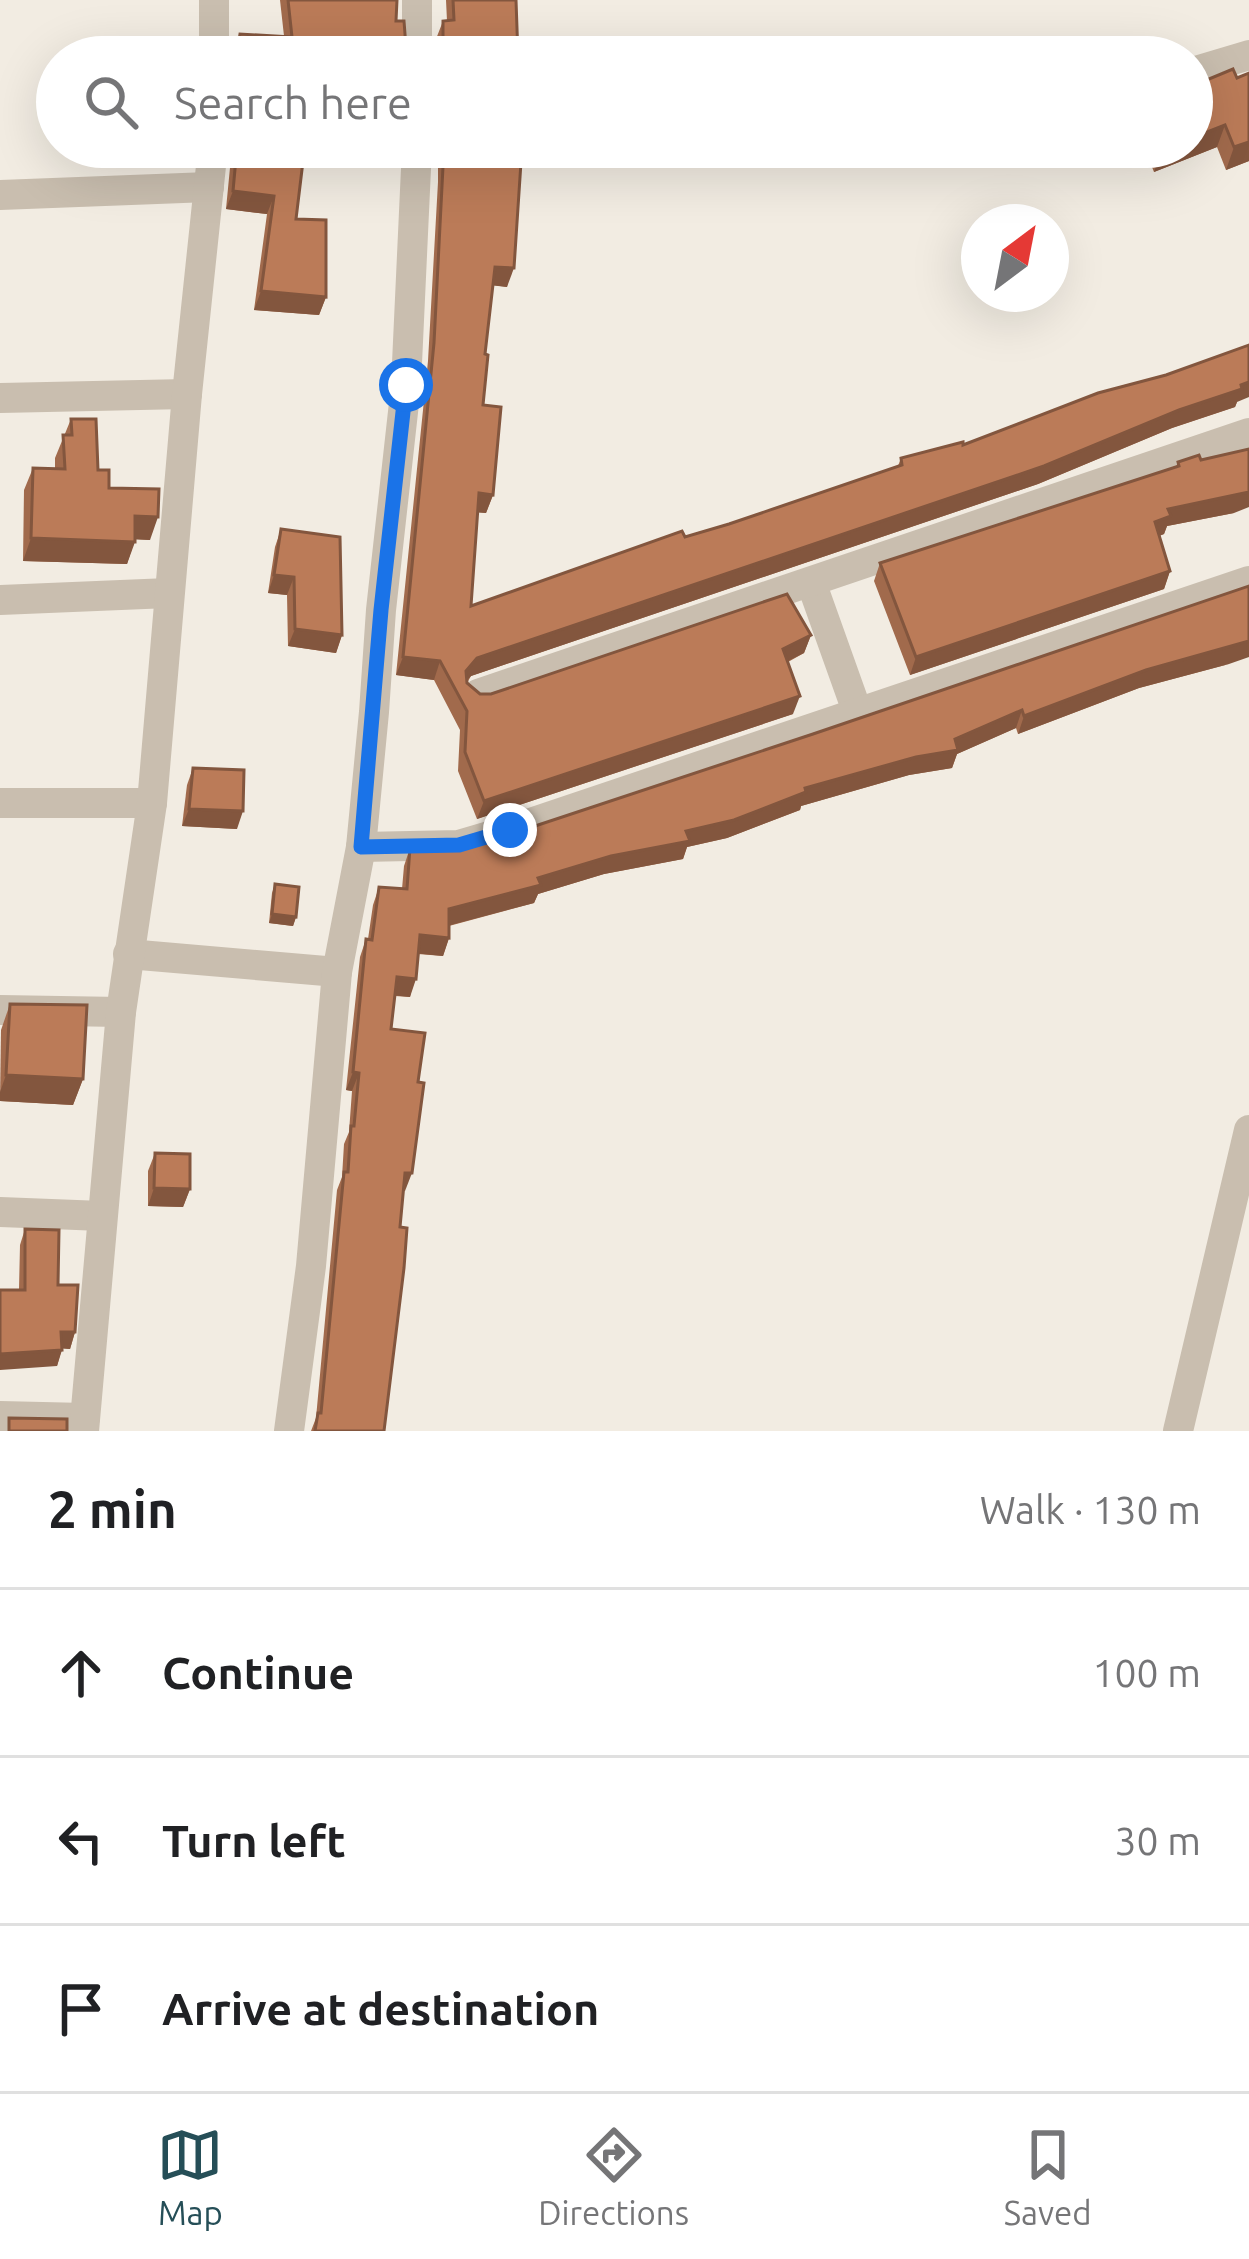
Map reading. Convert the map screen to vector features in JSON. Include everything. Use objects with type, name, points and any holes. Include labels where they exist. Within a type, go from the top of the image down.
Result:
[{"type":"street","points":[[214,0],[214,36]]},
{"type":"street","points":[[417,0],[417,36]]},
{"type":"street","points":[[1213,66],[1249,55]]},
{"type":"street","points":[[0,1416],[85,1424],[121,1012],[152,802],[210,168]]},
{"type":"street","points":[[289,1431],[310,1266],[337,971],[361,847],[406,385],[416,168]]},
{"type":"street","points":[[0,195],[209,187]]},
{"type":"street","points":[[0,398],[187,394]]},
{"type":"street","points":[[478,694],[1249,433]]},
{"type":"street","points":[[361,847],[459,845],[1249,581]]},
{"type":"street","points":[[811,582],[857,712]]},
{"type":"street","points":[[0,600],[170,593]]},
{"type":"street","points":[[0,803],[152,802]]},
{"type":"street","points":[[128,954],[337,971]]},
{"type":"street","points":[[0,1010],[121,1012]]},
{"type":"street","points":[[1178,1431],[1249,1130]]},
{"type":"street","points":[[0,1212],[102,1216]]},
{"type":"building","points":[[288,0],[397,0],[396,21],[404,21],[405,36],[292,36]]},
{"type":"building","points":[[453,0],[516,0],[517,36],[443,36],[443,21],[454,20]]},
{"type":"building","points":[[1233,69],[1237,78],[1249,73],[1249,142],[1234,147],[1225,125],[1213,130],[1213,77]]},
{"type":"building","points":[[235,168],[302,168],[296,219],[326,220],[326,297],[261,291],[274,196],[233,191]]},
{"type":"building","points":[[443,168],[521,168],[514,268],[495,267],[485,354],[483,405],[501,407],[493,495],[479,493],[471,606],[682,531],[685,537],[729,524],[902,465],[901,458],[963,445],[1098,393],[1249,345],[1249,382],[1242,389],[1044,466],[477,658],[466,671],[467,683],[480,694],[491,694],[787,594],[811,635],[783,649],[800,696],[484,801],[465,752],[467,711],[440,661],[403,657],[434,343]]},
{"type":"building","points":[[71,419],[96,419],[98,470],[109,470],[109,488],[159,489],[158,517],[135,516],[135,542],[31,538],[33,468],[65,469],[63,435],[72,435]]},
{"type":"building","points":[[1249,449],[1249,492],[1168,509],[1171,516],[1155,522],[1170,571],[916,657],[880,563],[1179,466],[1178,462],[1199,455],[1201,460]]},
{"type":"building","points":[[281,529],[340,537],[342,635],[295,629],[294,577],[274,575]]},
{"type":"building","points":[[1249,586],[1249,641],[1146,670],[1024,716],[1022,710],[955,739],[958,750],[805,788],[806,792],[734,820],[686,831],[690,841],[611,856],[538,878],[541,885],[449,909],[449,938],[420,935],[416,979],[397,977],[391,1029],[425,1033],[418,1082],[424,1083],[412,1173],[405,1173],[400,1227],[407,1228],[404,1268],[384,1431],[315,1431],[321,1413],[344,1172],[348,1172],[354,1126],[359,1073],[353,1072],[366,939],[372,940],[379,887],[407,889],[410,848],[455,849],[523,830]]},
{"type":"building","points":[[193,768],[244,770],[243,811],[189,809]]},
{"type":"building","points":[[275,884],[299,887],[296,917],[272,914]]},
{"type":"building","points":[[10,1004],[87,1005],[83,1079],[6,1075]]},
{"type":"building","points":[[155,1153],[190,1154],[190,1189],[154,1188]]},
{"type":"building","points":[[25,1229],[59,1230],[58,1285],[78,1285],[75,1332],[61,1332],[62,1350],[0,1354],[0,1290],[25,1290]]},
{"type":"building","points":[[9,1418],[67,1419],[67,1431],[9,1431]]},
{"type":"route","points":[[406,385],[361,847],[459,845],[510,830]]}]
